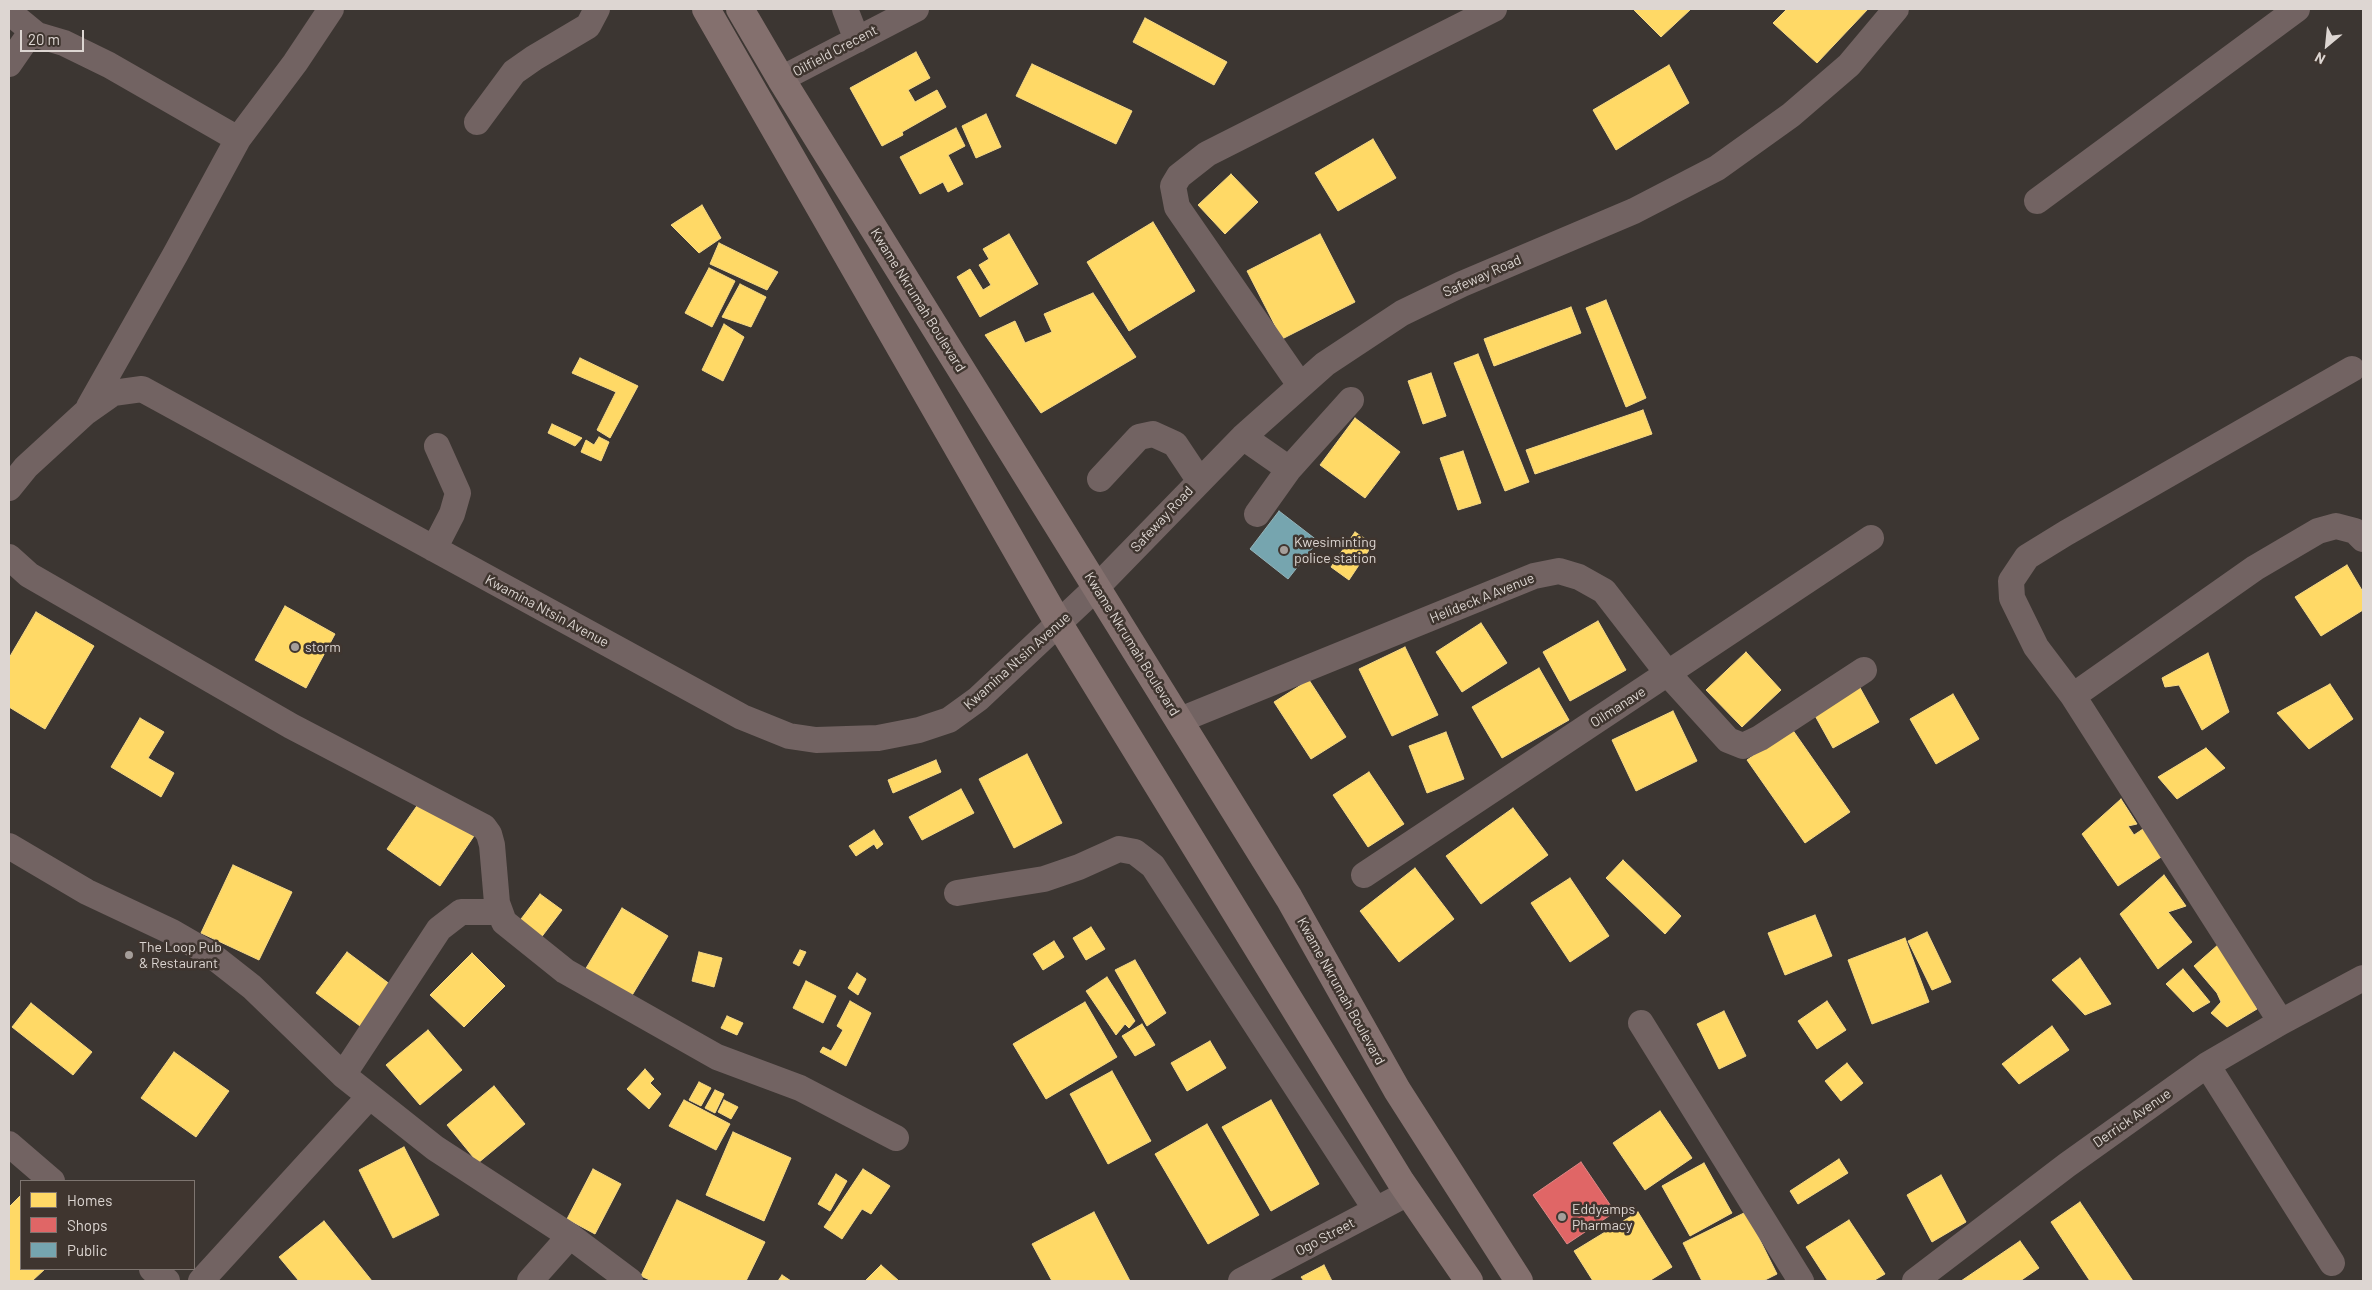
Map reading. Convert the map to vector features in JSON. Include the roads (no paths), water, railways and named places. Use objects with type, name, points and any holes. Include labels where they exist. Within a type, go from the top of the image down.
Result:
[{"type":"highway","points":[[706,9],[1059,624],[1408,1193],[1469,1281]]},
{"type":"highway","name":"Kwame Nkrumah Boulevard","points":[[740,9],[781,79],[1289,898],[1397,1090],[1519,1281]]},
{"type":"street","points":[[86,412],[176,255],[238,139],[295,63],[331,9]]},
{"type":"street","points":[[477,122],[514,72],[588,26],[596,9]]},
{"type":"street","points":[[845,9],[856,40]]},
{"type":"street","name":"Oilfield Crecent","points":[[781,79],[916,9]]},
{"type":"street","points":[[1300,385],[1177,207],[1173,186],[1178,176],[1207,154],[1494,9]]},
{"type":"street","name":"Safeway Road","points":[[1096,588],[1243,436],[1324,364],[1402,313],[1471,280],[1634,211],[1717,168],[1790,115],[1849,65],[1896,9]]},
{"type":"street","points":[[2037,201],[2297,9]]},
{"type":"street","points":[[9,12],[37,35],[64,43],[109,65],[238,139]]},
{"type":"street","points":[[9,64],[27,38],[37,35]]},
{"type":"street","points":[[2281,1022],[2073,696],[2036,647],[2012,598],[2011,581],[2027,557],[2352,369]]},
{"type":"street","name":"Kwamina Ntsin Avenue","points":[[9,488],[17,462],[114,393],[142,389],[742,716],[789,736],[816,740],[878,738],[919,730],[949,720],[978,699],[1096,588]]},
{"type":"street","points":[[1257,514],[1290,469],[1351,400]]},
{"type":"street","points":[[1100,479],[1139,437],[1153,434],[1175,444],[1199,480]]},
{"type":"street","points":[[1243,436],[1290,469]]},
{"type":"street","points":[[434,549],[452,514],[458,493],[437,446]]},
{"type":"street","points":[[2073,696],[2255,568],[2318,531],[2336,526],[2355,531],[2363,539]]},
{"type":"street","name":"Oilmanave","points":[[1364,876],[1669,675],[1871,538]]},
{"type":"street","points":[[9,557],[29,574],[291,726],[484,827],[490,834],[499,912],[504,922],[565,970],[717,1057],[800,1088],[896,1138]]},
{"type":"street","name":"Helideck A Avenue","points":[[1180,720],[1534,576],[1559,571],[1580,577],[1604,591],[1669,675],[1728,740],[1743,746],[1760,738],[1864,670]]},
{"type":"street","points":[[9,846],[87,892],[172,932],[210,954],[252,987],[343,1075],[435,1148],[570,1236],[630,1281]]},
{"type":"street","points":[[957,893],[1044,879],[1079,867],[1119,849],[1135,852],[1153,866],[1376,1210]]},
{"type":"street","points":[[343,1075],[439,929],[461,912],[499,912]]},
{"type":"street","name":"Derrick Avenue","points":[[1915,1281],[2067,1165],[2207,1065],[2281,1022],[2363,978]]},
{"type":"street","points":[[1641,1022],[1801,1281]]},
{"type":"street","points":[[2207,1065],[2332,1263]]},
{"type":"street","points":[[201,1281],[369,1096]]},
{"type":"street","points":[[9,1144],[51,1180]]},
{"type":"street","name":"Ogo Street","points":[[1241,1281],[1408,1193]]},
{"type":"street","points":[[530,1281],[570,1236]]},
{"type":"street","points":[[153,1270],[168,1281]]},
{"type":"place","name":"Kwesiminting police station","points":[[1284,550]]},
{"type":"place","name":"storm","points":[[295,647]]},
{"type":"place","name":"The Loop Pub & Restaurant","points":[[129,955]]},
{"type":"place","name":"Eddyamps Pharmacy","points":[[1562,1217]]}]
